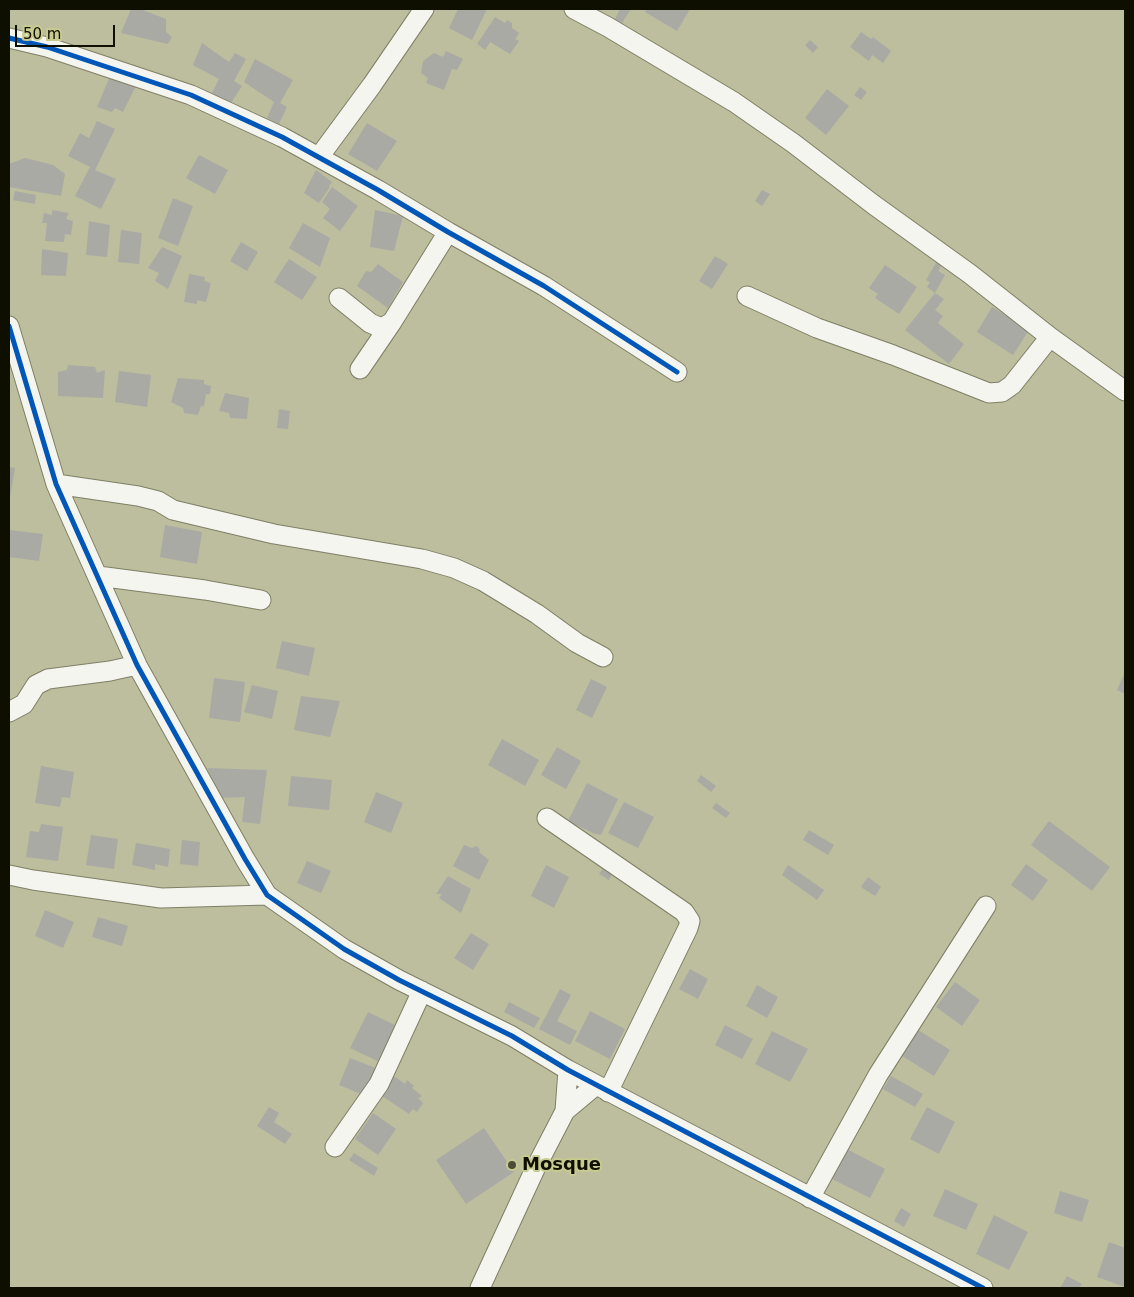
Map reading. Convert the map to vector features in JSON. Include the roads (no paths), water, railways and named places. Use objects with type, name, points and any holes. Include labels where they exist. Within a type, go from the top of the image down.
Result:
[{"type":"street","points":[[319,157],[372,85],[424,9]]},
{"type":"street","points":[[574,9],[660,57],[749,112],[970,274],[1050,337],[1125,391]]},
{"type":"street","points":[[9,38],[47,48],[191,95],[319,157],[544,286],[677,372]]},
{"type":"street","points":[[360,368],[392,322],[448,232]]},
{"type":"street","points":[[747,296],[817,328],[893,355],[989,393],[1002,392],[1012,385],[1050,337]]},
{"type":"street","points":[[339,298],[370,323],[379,327],[392,322]]},
{"type":"street","points":[[9,326],[16,381],[56,484],[137,665],[267,895],[344,949],[398,980],[422,990],[512,1036],[602,1089],[983,1288]]},
{"type":"street","points":[[56,484],[138,496],[158,501],[173,510],[274,534],[422,559],[454,568],[483,580],[577,643],[603,657]]},
{"type":"street","points":[[98,576],[205,590],[262,600]]},
{"type":"street","points":[[9,712],[24,704],[36,685],[48,679],[110,671],[137,665]]},
{"type":"street","points":[[547,818],[684,912],[690,921],[602,1089],[565,1111]]},
{"type":"street","points":[[9,875],[161,898],[267,895]]},
{"type":"street","points":[[810,1198],[878,1075],[986,906]]},
{"type":"street","points":[[335,1147],[379,1084],[422,990]]},
{"type":"street","points":[[480,1288],[535,1169],[565,1111],[568,1070]]},
{"type":"place","name":"Mosque","points":[[512,1165]]}]
